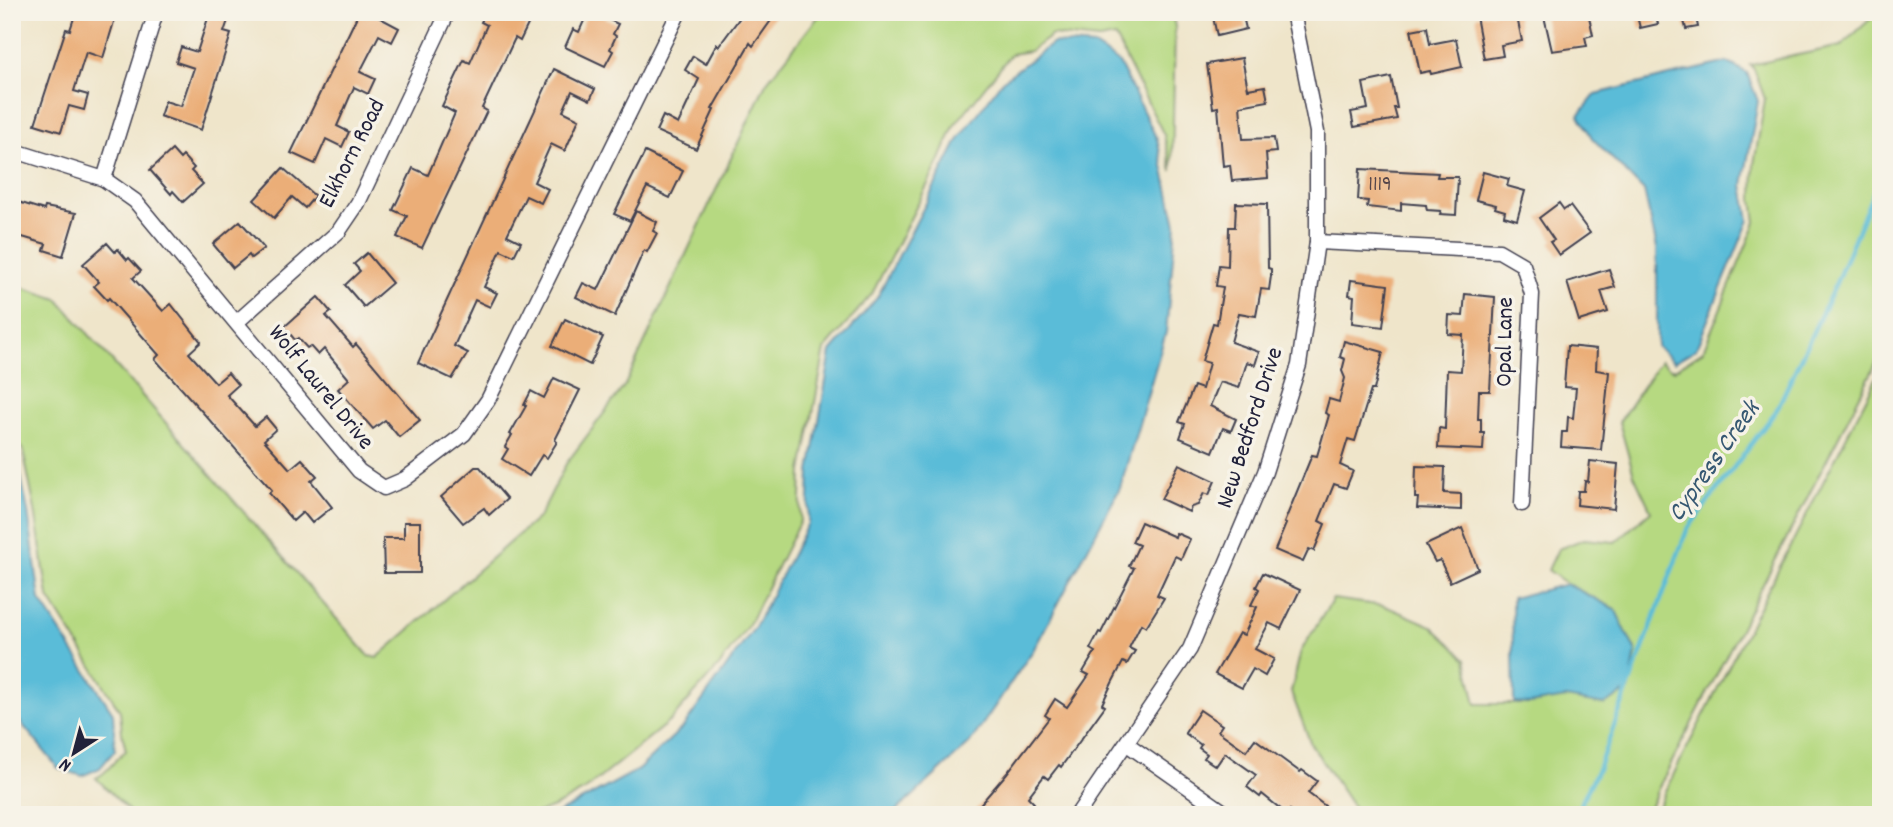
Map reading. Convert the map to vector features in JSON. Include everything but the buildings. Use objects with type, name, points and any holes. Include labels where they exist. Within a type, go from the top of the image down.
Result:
[{"type":"street","points":[[104,178],[156,12]]},
{"type":"street","name":"Elkhorn Road","points":[[237,322],[339,231],[358,203],[448,12]]},
{"type":"street","name":"Wolf Laurel Drive","points":[[12,150],[104,178],[135,201],[359,471],[384,488],[405,479],[464,434],[488,400],[679,12]]},
{"type":"street","points":[[1293,14],[1310,12]]},
{"type":"street","name":"New Bedford Drive","points":[[1077,815],[1190,649],[1265,472],[1299,365],[1318,242],[1317,132],[1293,14]]},
{"type":"street","name":"Opal Lane","points":[[1318,242],[1499,251],[1523,265],[1532,294],[1522,504]]},
{"type":"street","points":[[1127,744],[1228,815]]},
{"type":"green space","points":[[822,12],[1172,12],[1175,27],[1172,171],[1164,135],[1115,37],[1099,40],[1052,35],[1030,51],[1011,54],[954,126],[939,162],[872,294],[825,349],[802,471],[800,521],[749,624],[720,665],[671,720],[585,790],[533,815],[133,815],[96,778],[126,751],[120,711],[48,596],[23,450],[12,443],[12,284],[58,299],[369,656],[377,658],[540,516],[566,464],[625,385],[766,83]]},
{"type":"green space","points":[[1881,12],[1881,354],[1647,815],[1358,815],[1311,744],[1291,692],[1301,651],[1333,599],[1385,606],[1432,626],[1466,659],[1476,704],[1529,704],[1566,697],[1604,705],[1615,609],[1567,584],[1548,570],[1558,549],[1584,539],[1615,542],[1651,511],[1634,475],[1619,422],[1660,361],[1675,369],[1703,351],[1756,222],[1753,200],[1754,164],[1765,99],[1750,65],[1841,46]]},
{"type":"green space","points":[[1881,369],[1881,815],[1655,815],[1665,791]]},
{"type":"water","points":[[1053,43],[1094,46],[1119,63],[1157,139],[1176,224],[1166,332],[1120,488],[1034,649],[969,744],[892,815],[555,815],[638,770],[684,726],[755,627],[808,523],[810,472],[831,352],[877,298],[959,139],[1002,81]]},
{"type":"water","points":[[1727,62],[1747,73],[1758,101],[1743,185],[1749,220],[1696,349],[1674,362],[1657,347],[1657,248],[1644,191],[1592,138],[1579,115],[1596,94]]},
{"type":"water","points":[[12,451],[16,452],[28,512],[40,600],[113,713],[115,750],[100,768],[82,776],[58,768],[12,712]]},
{"type":"water","points":[[1567,584],[1615,609],[1636,652],[1629,690],[1604,705],[1566,698],[1529,704],[1514,703],[1512,598]]},
{"type":"waterway","name":"Cypress Creek","points":[[1575,815],[1598,769],[1687,530],[1776,411],[1836,283],[1881,174]]}]
